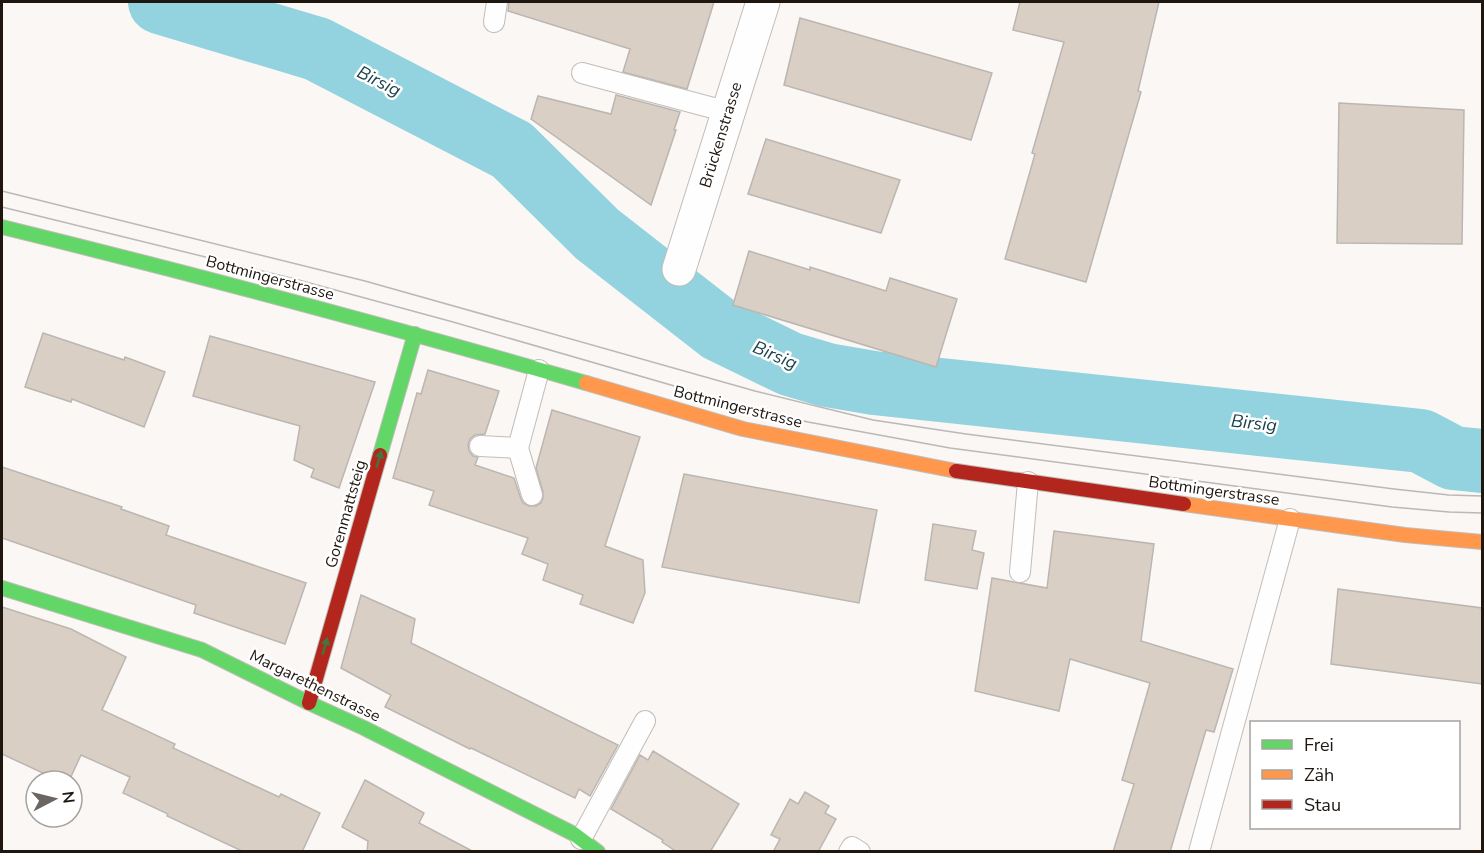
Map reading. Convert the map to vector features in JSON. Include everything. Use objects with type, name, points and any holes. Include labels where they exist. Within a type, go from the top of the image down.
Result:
[{"type":"main road","name":"Bottmingerstrasse","points":[[2,227],[164,267],[415,334],[743,429],[968,473],[1405,535],[1482,542]]},
{"type":"main road","name":"Gorenmattsteig","points":[[309,703],[415,334]]},
{"type":"main road","name":"Margarethenstrasse","points":[[2,588],[202,650],[364,728],[581,839],[598,852]]},
{"type":"street","name":"Brückenstrasse","points":[[679,269],[763,2]]},
{"type":"lane","points":[[494,22],[497,2]]},
{"type":"lane","points":[[582,73],[728,112]]},
{"type":"lane","points":[[532,495],[518,447],[539,370]]},
{"type":"lane","points":[[480,446],[518,447]]},
{"type":"lane","points":[[1020,572],[1028,482]]},
{"type":"lane","points":[[1199,852],[1290,519]]},
{"type":"lane","points":[[581,839],[645,721]]},
{"type":"lane","points":[[849,852],[852,847],[860,852]]},
{"type":"building","points":[[509,2],[714,2],[687,89],[623,72],[630,49],[508,11]]},
{"type":"building","points":[[1020,2],[1159,2],[1138,91],[1141,92],[1086,282],[1005,259],[1064,42],[1013,30]]},
{"type":"building","points":[[800,18],[992,73],[971,140],[784,85]]},
{"type":"building","points":[[616,95],[680,112],[651,205],[531,119],[538,96],[611,114]]},
{"type":"building","points":[[1339,103],[1464,110],[1462,244],[1337,243]]},
{"type":"building","points":[[766,139],[900,180],[881,233],[748,194]]},
{"type":"building","points":[[749,251],[886,291],[890,278],[957,299],[936,367],[733,305]]},
{"type":"building","points":[[43,333],[124,360],[125,357],[165,372],[144,427],[72,399],[71,402],[25,387]]},
{"type":"building","points":[[210,336],[375,382],[339,488],[311,477],[314,469],[294,460],[300,426],[193,396]]},
{"type":"building","points":[[428,370],[499,391],[485,434],[475,435],[470,439],[469,451],[473,456],[478,457],[475,465],[514,478],[523,503],[529,506],[536,506],[543,498],[536,468],[552,410],[640,437],[605,546],[643,560],[645,593],[633,623],[580,604],[583,595],[543,580],[548,564],[522,554],[528,538],[429,505],[434,491],[393,478],[417,393],[421,394]]},
{"type":"building","points":[[2,467],[122,507],[121,509],[169,526],[166,535],[306,583],[285,644],[194,613],[196,605],[2,538]]},
{"type":"building","points":[[684,474],[877,510],[859,603],[662,567]]},
{"type":"building","points":[[933,524],[976,531],[972,550],[984,553],[977,589],[925,580]]},
{"type":"building","points":[[1054,531],[1154,544],[1141,641],[1233,669],[1214,732],[1206,730],[1170,852],[1113,852],[1134,784],[1122,780],[1150,683],[1070,659],[1059,711],[975,691],[992,578],[1047,588]]},
{"type":"building","points":[[1338,589],[1482,608],[1482,684],[1331,664]]},
{"type":"building","points":[[361,595],[415,619],[411,643],[618,745],[590,796],[579,789],[575,798],[385,707],[391,695],[341,668]]},
{"type":"building","points":[[2,607],[71,629],[126,657],[102,710],[175,744],[173,748],[279,797],[281,794],[320,813],[302,852],[244,852],[123,793],[130,777],[81,755],[75,769],[34,769],[2,754]]},
{"type":"building","points":[[653,751],[739,804],[710,852],[677,852],[662,842],[663,840],[611,809],[640,755],[648,760]]},
{"type":"building","points":[[365,780],[424,813],[419,823],[474,852],[367,852],[368,841],[342,827]]},
{"type":"building","points":[[805,792],[829,806],[825,813],[836,819],[818,852],[773,852],[780,839],[771,835],[790,799],[798,804]]},
{"type":"waterway","name":"Birsig","points":[[160,2],[317,49],[512,150],[597,234],[720,330],[790,364],[827,375],[874,383],[1421,441],[1453,458],[1482,461]]},
{"type":"tram line","points":[[2,191],[365,281],[755,391],[873,420],[1394,489],[1482,496]]},
{"type":"tram line","points":[[2,207],[295,279],[747,407],[808,422],[950,448],[1392,507],[1482,513]]},
{"type":"traffic: fast","points":[[2,227],[295,302],[586,383]]},
{"type":"traffic: fast","points":[[380,455],[415,334]]},
{"type":"traffic: fast","points":[[2,588],[202,650],[364,728],[574,834],[598,852]]},
{"type":"traffic: slow","points":[[586,383],[743,429],[956,471]]},
{"type":"traffic: slow","points":[[1184,504],[1405,535],[1482,542]]},
{"type":"traffic: jam","points":[[309,703],[380,455]]},
{"type":"traffic: jam","points":[[956,471],[1184,504]]}]
